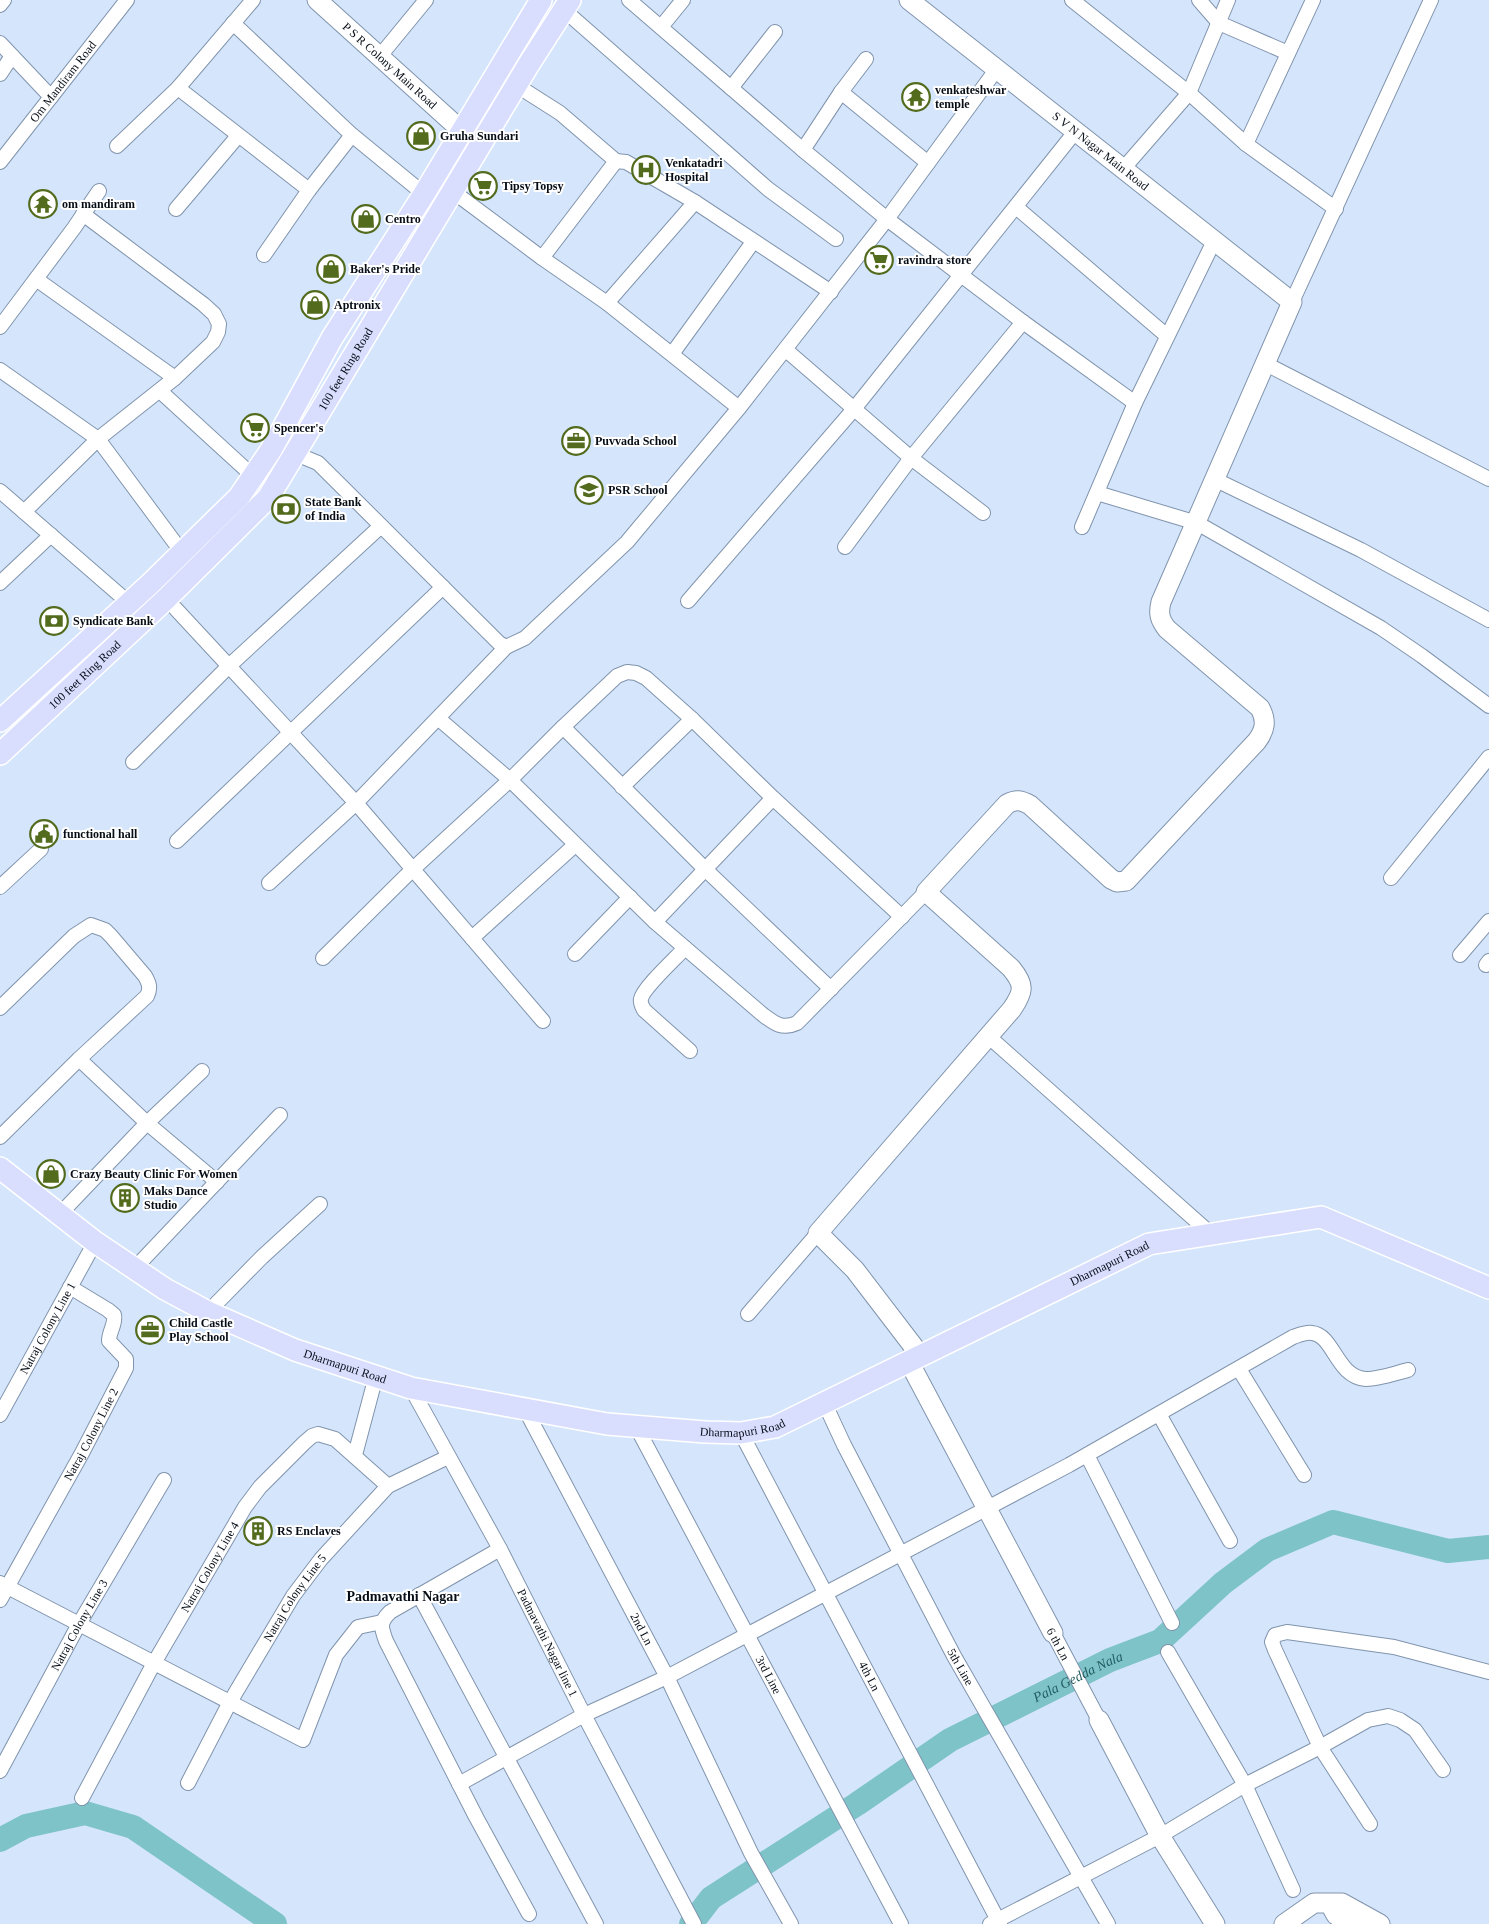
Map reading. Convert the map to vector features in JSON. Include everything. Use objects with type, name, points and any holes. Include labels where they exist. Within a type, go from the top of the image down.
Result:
[{"type":"main road","name":"100 feet Ring Road","points":[[0,722],[151,583],[239,497],[271,450],[332,338],[424,194],[541,0]]},
{"type":"main road","name":"100 feet Ring Road","points":[[0,754],[166,598],[268,498],[516,85],[567,5]]},
{"type":"main road","name":"Dharmapuri Road","points":[[2,1174],[60,1214],[95,1242],[165,1289],[208,1312],[295,1350],[411,1388],[607,1424],[741,1433],[775,1427],[1149,1244],[1321,1217],[1489,1288]]},
{"type":"street","points":[[0,5],[4,0]]},
{"type":"street","name":"Om Mandiram Road","points":[[0,162],[127,0]]},
{"type":"street","points":[[117,146],[178,88],[253,0]]},
{"type":"street","name":"P S R Colony Main Road","points":[[317,0],[462,131]]},
{"type":"street","points":[[380,56],[426,0]]},
{"type":"street","points":[[629,0],[803,150],[887,219],[1023,322],[1135,403]]},
{"type":"street","points":[[661,28],[683,0]]},
{"type":"street","name":"S V N Nagar Main Road","points":[[910,0],[996,70],[1292,302]]},
{"type":"street","points":[[1072,0],[1189,92],[1246,144],[1336,209]]},
{"type":"street","points":[[1199,0],[1219,23],[1288,53]]},
{"type":"street","points":[[1123,170],[1189,92],[1228,0]]},
{"type":"street","points":[[1246,144],[1313,0]]},
{"type":"street","points":[[439,719],[510,780],[655,922],[762,1014],[783,1027],[790,1027],[797,1023],[926,892],[1007,804],[1014,800],[1020,800],[1030,805],[1111,879],[1117,882],[1126,881],[1263,733],[1264,716],[1260,708],[1167,629],[1161,622],[1158,612],[1292,302],[1431,0]]},
{"type":"street","points":[[567,5],[768,189],[836,239]]},
{"type":"street","points":[[233,23],[352,135],[424,194]]},
{"type":"street","points":[[731,88],[775,32]]},
{"type":"street","points":[[0,43],[51,97]]},
{"type":"street","points":[[0,74],[12,56]]},
{"type":"street","points":[[803,150],[841,92],[866,59]]},
{"type":"street","points":[[269,883],[356,803],[439,719],[506,647],[525,638],[627,542],[786,350],[887,219],[996,70]]},
{"type":"street","points":[[516,85],[560,113],[616,161],[626,162],[694,202],[831,292]]},
{"type":"street","points":[[178,88],[309,190]]},
{"type":"street","points":[[841,92],[928,163]]},
{"type":"street","points":[[688,601],[854,409],[1075,132]]},
{"type":"street","points":[[264,255],[309,190],[352,135]]},
{"type":"street","points":[[176,209],[238,136]]},
{"type":"street","points":[[542,258],[616,161]]},
{"type":"street","points":[[435,175],[452,191],[542,258],[607,303],[739,408]]},
{"type":"street","points":[[0,327],[74,228],[99,191]]},
{"type":"street","points":[[607,303],[694,202]]},
{"type":"street","points":[[1016,207],[1167,336]]},
{"type":"street","points":[[24,512],[98,439],[175,378],[213,342],[218,332],[219,324],[203,304],[82,214]]},
{"type":"street","points":[[1082,526],[1098,493],[1135,403],[1214,241]]},
{"type":"street","points":[[672,354],[753,242]]},
{"type":"street","points":[[36,279],[175,378]]},
{"type":"street","points":[[845,547],[911,458],[1023,322]]},
{"type":"street","points":[[786,350],[911,458],[983,513]]},
{"type":"street","points":[[1266,364],[1489,479]]},
{"type":"street","points":[[0,370],[98,439],[181,552]]},
{"type":"street","points":[[160,391],[254,476]]},
{"type":"street","points":[[296,454],[318,463],[499,643],[506,647]]},
{"type":"street","points":[[1214,479],[1361,550],[1489,620]]},
{"type":"street","points":[[0,491],[129,603]]},
{"type":"street","points":[[1098,493],[1197,523],[1380,628],[1422,656],[1489,706]]},
{"type":"street","points":[[133,762],[229,666],[381,526]]},
{"type":"street","points":[[0,583],[51,535]]},
{"type":"street","points":[[151,583],[356,803],[543,1021]]},
{"type":"street","points":[[177,841],[443,587]]},
{"type":"street","points":[[323,958],[413,869],[510,780],[617,676],[627,672],[636,673],[646,678],[902,917]]},
{"type":"street","points":[[622,787],[692,719]]},
{"type":"street","points":[[563,727],[706,870],[831,989]]},
{"type":"street","points":[[1391,878],[1489,756]]},
{"type":"street","points":[[655,922],[773,798]]},
{"type":"street","points":[[472,938],[575,845]]},
{"type":"street","points":[[0,887],[41,848]]},
{"type":"street","points":[[748,1314],[1020,997],[1023,986],[1011,968],[926,892]]},
{"type":"street","points":[[575,954],[630,897]]},
{"type":"street","points":[[1460,955],[1489,920]]},
{"type":"street","points":[[0,1008],[79,932],[91,925],[105,930],[146,976],[149,983],[150,991],[147,996],[79,1058],[0,1137]]},
{"type":"street","points":[[685,948],[646,989],[641,998],[641,1004],[644,1010],[690,1051]]},
{"type":"street","points":[[988,1036],[1211,1234]]},
{"type":"street","points":[[79,1058],[146,1123],[217,1182]]},
{"type":"street","points":[[60,1214],[146,1123],[202,1071]]},
{"type":"street","points":[[135,1268],[280,1115]]},
{"type":"street","points":[[208,1312],[262,1257],[320,1204]]},
{"type":"street","name":"6 th Ln","points":[[818,1233],[855,1270],[914,1358],[987,1509],[1160,1836],[1215,1924]]},
{"type":"street","name":"Natraj Colony Line 1","points":[[0,1415],[95,1242]]},
{"type":"street","name":"Natraj Colony Line 2","points":[[0,1600],[4,1585],[82,1453],[126,1368],[126,1359],[109,1341],[115,1322],[114,1315],[70,1287]]},
{"type":"street","points":[[459,1784],[584,1715],[667,1677],[987,1509],[1087,1455],[1293,1337],[1313,1332],[1324,1340],[1342,1366],[1357,1376],[1366,1379],[1408,1370]]},
{"type":"street","points":[[1239,1369],[1304,1475]]},
{"type":"street","points":[[355,1455],[376,1376]]},
{"type":"street","name":"Padmavathi Nagar line 1","points":[[411,1388],[500,1549],[584,1715],[694,1924]]},
{"type":"street","name":"5th Line","points":[[824,1402],[844,1445],[954,1656],[1108,1924]]},
{"type":"street","name":"2nd Ln","points":[[525,1409],[667,1677],[751,1853],[791,1924]]},
{"type":"street","points":[[1159,1414],[1230,1541]]},
{"type":"street","name":"3rd Line","points":[[636,1426],[901,1924]]},
{"type":"street","name":"4th Ln","points":[[741,1433],[827,1593],[996,1923]]},
{"type":"street","name":"Natraj Colony Line 4","points":[[82,1798],[154,1662],[245,1507],[260,1488],[312,1436],[326,1435],[335,1439],[355,1455],[388,1486]]},
{"type":"street","points":[[1087,1455],[1172,1623]]},
{"type":"street","name":"Natraj Colony Line 5","points":[[188,1783],[230,1702],[293,1596],[336,1542],[388,1486],[448,1458]]},
{"type":"street","name":"Natraj Colony Line 3","points":[[0,1771],[79,1624],[164,1480]]},
{"type":"street","points":[[500,1549],[390,1612],[384,1618],[382,1628],[386,1641],[459,1784],[529,1914]]},
{"type":"street","points":[[4,1585],[303,1740],[336,1654],[358,1627],[382,1622]]},
{"type":"street","points":[[419,1595],[596,1924]]},
{"type":"street","points":[[1370,1824],[1320,1747],[1275,1650],[1273,1638],[1279,1632],[1394,1647],[1489,1672]]},
{"type":"street","points":[[1168,1652],[1245,1785],[1293,1890]]},
{"type":"street","points":[[996,1923],[1160,1836],[1245,1785],[1368,1720],[1388,1716],[1400,1720],[1415,1730],[1443,1770]]},
{"type":"street","points":[[1284,1924],[1314,1903],[1342,1903],[1380,1924]]},
{"type":"street","points":[[1330,1904],[1336,1915],[1352,1924]]},
{"type":"waterway","name":"Pala Gedda Nala","points":[[691,1924],[711,1898],[857,1804],[950,1740],[1110,1660],[1160,1641],[1223,1583],[1267,1550],[1333,1522],[1448,1551],[1489,1547]]},
{"type":"waterway","points":[[0,1840],[26,1826],[85,1813],[133,1827],[275,1924]]},
{"type":"place","name":"venkateshwar temple","points":[[916,97]]},
{"type":"place","name":"Gruha Sundari","points":[[421,136]]},
{"type":"place","name":"Venkatadri Hospital","points":[[646,170]]},
{"type":"place","name":"Tipsy Topsy","points":[[483,186]]},
{"type":"place","name":"om mandiram","points":[[43,204]]},
{"type":"place","name":"Centro","points":[[366,219]]},
{"type":"place","name":"ravindra store","points":[[879,260]]},
{"type":"place","name":"Baker's Pride","points":[[331,269]]},
{"type":"place","name":"Aptronix","points":[[315,305]]},
{"type":"place","name":"Spencer's","points":[[255,428]]},
{"type":"place","name":"Puvvada School","points":[[576,441]]},
{"type":"place","name":"PSR School","points":[[589,490]]},
{"type":"place","name":"State Bank of India","points":[[286,509]]},
{"type":"place","name":"Syndicate Bank","points":[[54,621]]},
{"type":"place","name":"functional hall","points":[[44,834]]},
{"type":"place","name":"Crazy Beauty Clinic For Women","points":[[51,1174]]},
{"type":"place","name":"Maks Dance Studio","points":[[125,1198]]},
{"type":"place","name":"Child Castle Play School","points":[[150,1330]]},
{"type":"place","name":"RS Enclaves","points":[[258,1531]]},
{"type":"district","name":"Padmavathi Nagar","points":[[403,1596]]}]
